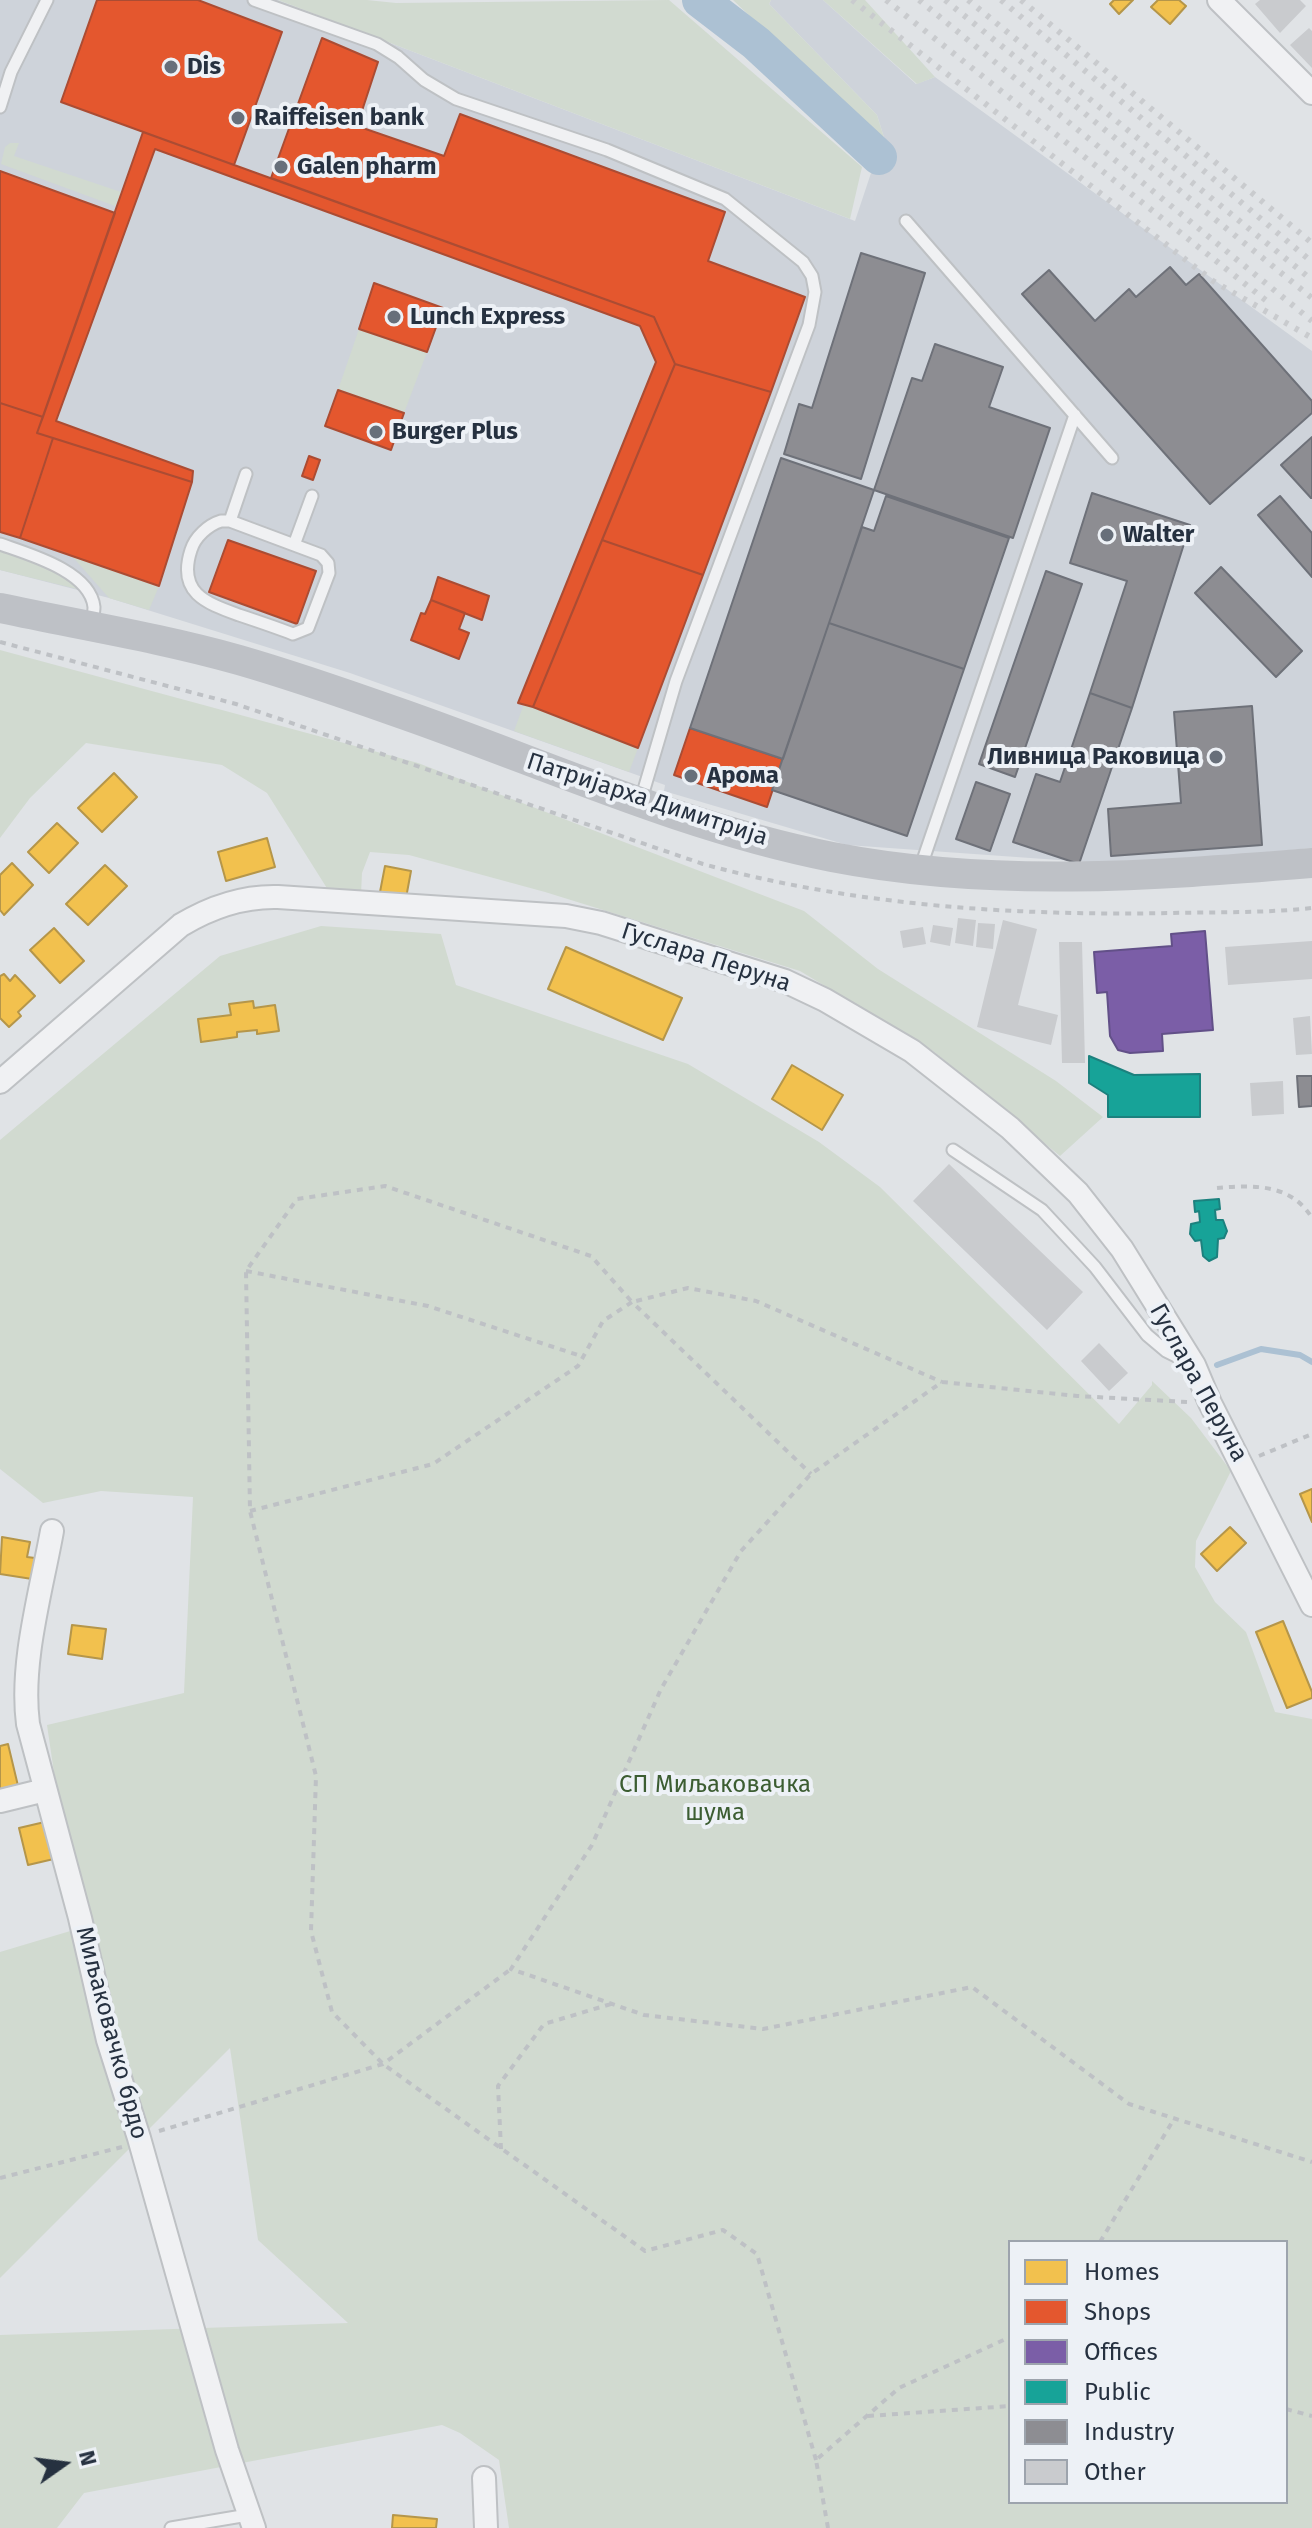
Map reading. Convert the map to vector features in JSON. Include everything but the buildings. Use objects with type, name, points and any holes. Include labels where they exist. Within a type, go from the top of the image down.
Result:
[{"type":"main road","name":"Патријарха Димитрија","points":[[0,608],[171,643],[289,676],[423,721],[640,803],[728,831],[831,857],[968,875],[1046,878],[1162,875],[1312,863]]},
{"type":"street","points":[[1219,0],[1312,93]]},
{"type":"street","name":"Гуслара Перуна","points":[[0,1082],[181,925],[211,909],[251,898],[278,897],[566,916],[601,923],[785,981],[825,1000],[912,1051],[1010,1128],[1078,1193],[1122,1249],[1194,1365],[1210,1403],[1312,1605]]},
{"type":"street","name":"Миљаковачко брдо","points":[[52,1531],[27,1672],[24,1699],[28,1724],[80,1918],[108,2040],[227,2450],[251,2521]]},
{"type":"street","points":[[0,1801],[45,1790]]},
{"type":"street","points":[[484,2478],[486,2528]]},
{"type":"lane","points":[[0,107],[5,71],[32,34],[47,0]]},
{"type":"lane","points":[[254,0],[377,44],[398,57],[424,80],[456,99],[607,150],[725,199],[803,262],[812,276],[815,292],[809,325],[676,681],[640,803]]},
{"type":"lane","points":[[906,221],[1112,458]]},
{"type":"lane","points":[[919,870],[1075,415]]},
{"type":"lane","points":[[230,521],[246,474]]},
{"type":"lane","points":[[294,545],[312,496]]},
{"type":"lane","points":[[230,521],[321,555],[328,563],[329,573],[308,628],[293,634],[205,603],[193,591],[186,574],[192,546],[212,524],[230,521]]},
{"type":"lane","points":[[0,544],[55,563],[68,572],[91,597],[94,607],[92,627]]},
{"type":"lane","points":[[953,1150],[1042,1210],[1095,1267],[1147,1335],[1166,1351],[1194,1365]]},
{"type":"lane","points":[[171,2528],[251,2521]]},
{"type":"path","points":[[811,1474],[632,1302],[591,1256],[385,1186],[297,1199],[246,1271],[250,1511],[316,1776],[311,1931],[332,2012],[383,2064],[645,2251],[723,2230],[757,2254],[816,2460],[828,2528]]},
{"type":"path","points":[[1217,1188],[1268,1187],[1297,1202],[1312,1218]]},
{"type":"path","points":[[246,1271],[428,1306],[584,1357]]},
{"type":"path","points":[[250,1511],[433,1464],[578,1366],[603,1321],[632,1302],[688,1288],[756,1301],[942,1382],[1077,1396],[1210,1403]]},
{"type":"path","points":[[0,2178],[140,2142],[383,2064],[511,1969],[592,1845],[661,1689],[741,1551],[811,1474],[942,1382]]},
{"type":"path","points":[[1242,1463],[1312,1434]]},
{"type":"path","points":[[511,1969],[644,2015],[763,2029],[972,1987],[1054,2045],[1129,2104],[1312,2162]]},
{"type":"path","points":[[501,2149],[498,2086],[544,2024],[612,2004]]},
{"type":"path","points":[[1101,2240],[1174,2119]]},
{"type":"path","points":[[816,2460],[899,2388],[1008,2338]]},
{"type":"path","points":[[866,2417],[1008,2406]]},
{"type":"path","points":[[1288,2410],[1312,2416]]},
{"type":"shaded area","points":[[0,0],[278,0],[855,221],[873,167],[887,147],[877,115],[769,4],[771,0],[823,0],[916,84],[935,77],[1312,351],[1312,848],[1129,865],[847,845],[664,791],[665,785],[350,673],[109,598],[0,570]]},
{"type":"green space","points":[[278,0],[396,3],[669,0],[862,167],[850,219]]},
{"type":"green space","points":[[733,0],[771,0],[769,4],[877,115],[887,147]]},
{"type":"green space","points":[[823,0],[865,0],[935,77],[917,84]]},
{"type":"green space","points":[[10,143],[19,143],[14,156],[121,192],[115,206],[1,164],[5,147]]},
{"type":"green space","points":[[359,329],[427,352],[404,413],[338,390]]},
{"type":"green space","points":[[0,550],[61,573],[77,589],[0,570]]},
{"type":"green space","points":[[71,555],[159,586],[149,610],[109,598]]},
{"type":"green space","points":[[0,650],[418,763],[804,911],[878,969],[1056,1081],[1103,1117],[1060,1156],[933,1051],[800,971],[545,892],[409,855],[370,852],[362,873],[361,894],[330,893],[267,793],[222,765],[86,743],[30,798],[0,838]]},
{"type":"green space","points":[[524,704],[638,748],[629,772],[514,731]]},
{"type":"green space","name":"СП Миљаковачка шума","points":[[321,926],[441,934],[456,985],[688,1064],[819,1142],[880,1187],[1119,1424],[1152,1385],[1152,1381],[1191,1418],[1231,1471],[1196,1541],[1195,1567],[1215,1602],[1246,1632],[1275,1712],[1312,1719],[1312,2528],[509,2528],[499,2460],[460,2433],[442,2425],[84,2493],[57,2528],[0,2528],[0,2335],[348,2323],[258,2240],[230,2048],[0,2278],[0,1952],[77,1929],[47,1725],[184,1693],[193,1497],[101,1491],[43,1503],[0,1469],[0,1140],[220,956]]},
{"type":"waterway","points":[[700,0],[756,43],[879,157]]},
{"type":"waterway","points":[[1217,1365],[1261,1349],[1300,1355],[1312,1362]]},
{"type":"railway","points":[[852,0],[1213,281],[1312,338]]},
{"type":"railway","points":[[886,0],[1268,302]]},
{"type":"railway","points":[[919,0],[1312,321]]},
{"type":"railway","points":[[945,0],[1312,298]]},
{"type":"railway","points":[[968,0],[1312,280]]},
{"type":"railway","points":[[1001,0],[1312,262]]},
{"type":"railway","points":[[1021,0],[1312,243]]},
{"type":"place","name":"Dis","points":[[171,67]]},
{"type":"place","name":"Raiffeisen bank","points":[[238,118]]},
{"type":"place","name":"Galen pharm","points":[[281,167]]},
{"type":"place","name":"Lunch Express","points":[[394,317]]},
{"type":"place","name":"Burger Plus","points":[[376,432]]},
{"type":"place","name":"Walter","points":[[1107,535]]},
{"type":"place","name":"Ливница Раковица","points":[[1216,757]]},
{"type":"place","name":"Арома","points":[[691,776]]}]
